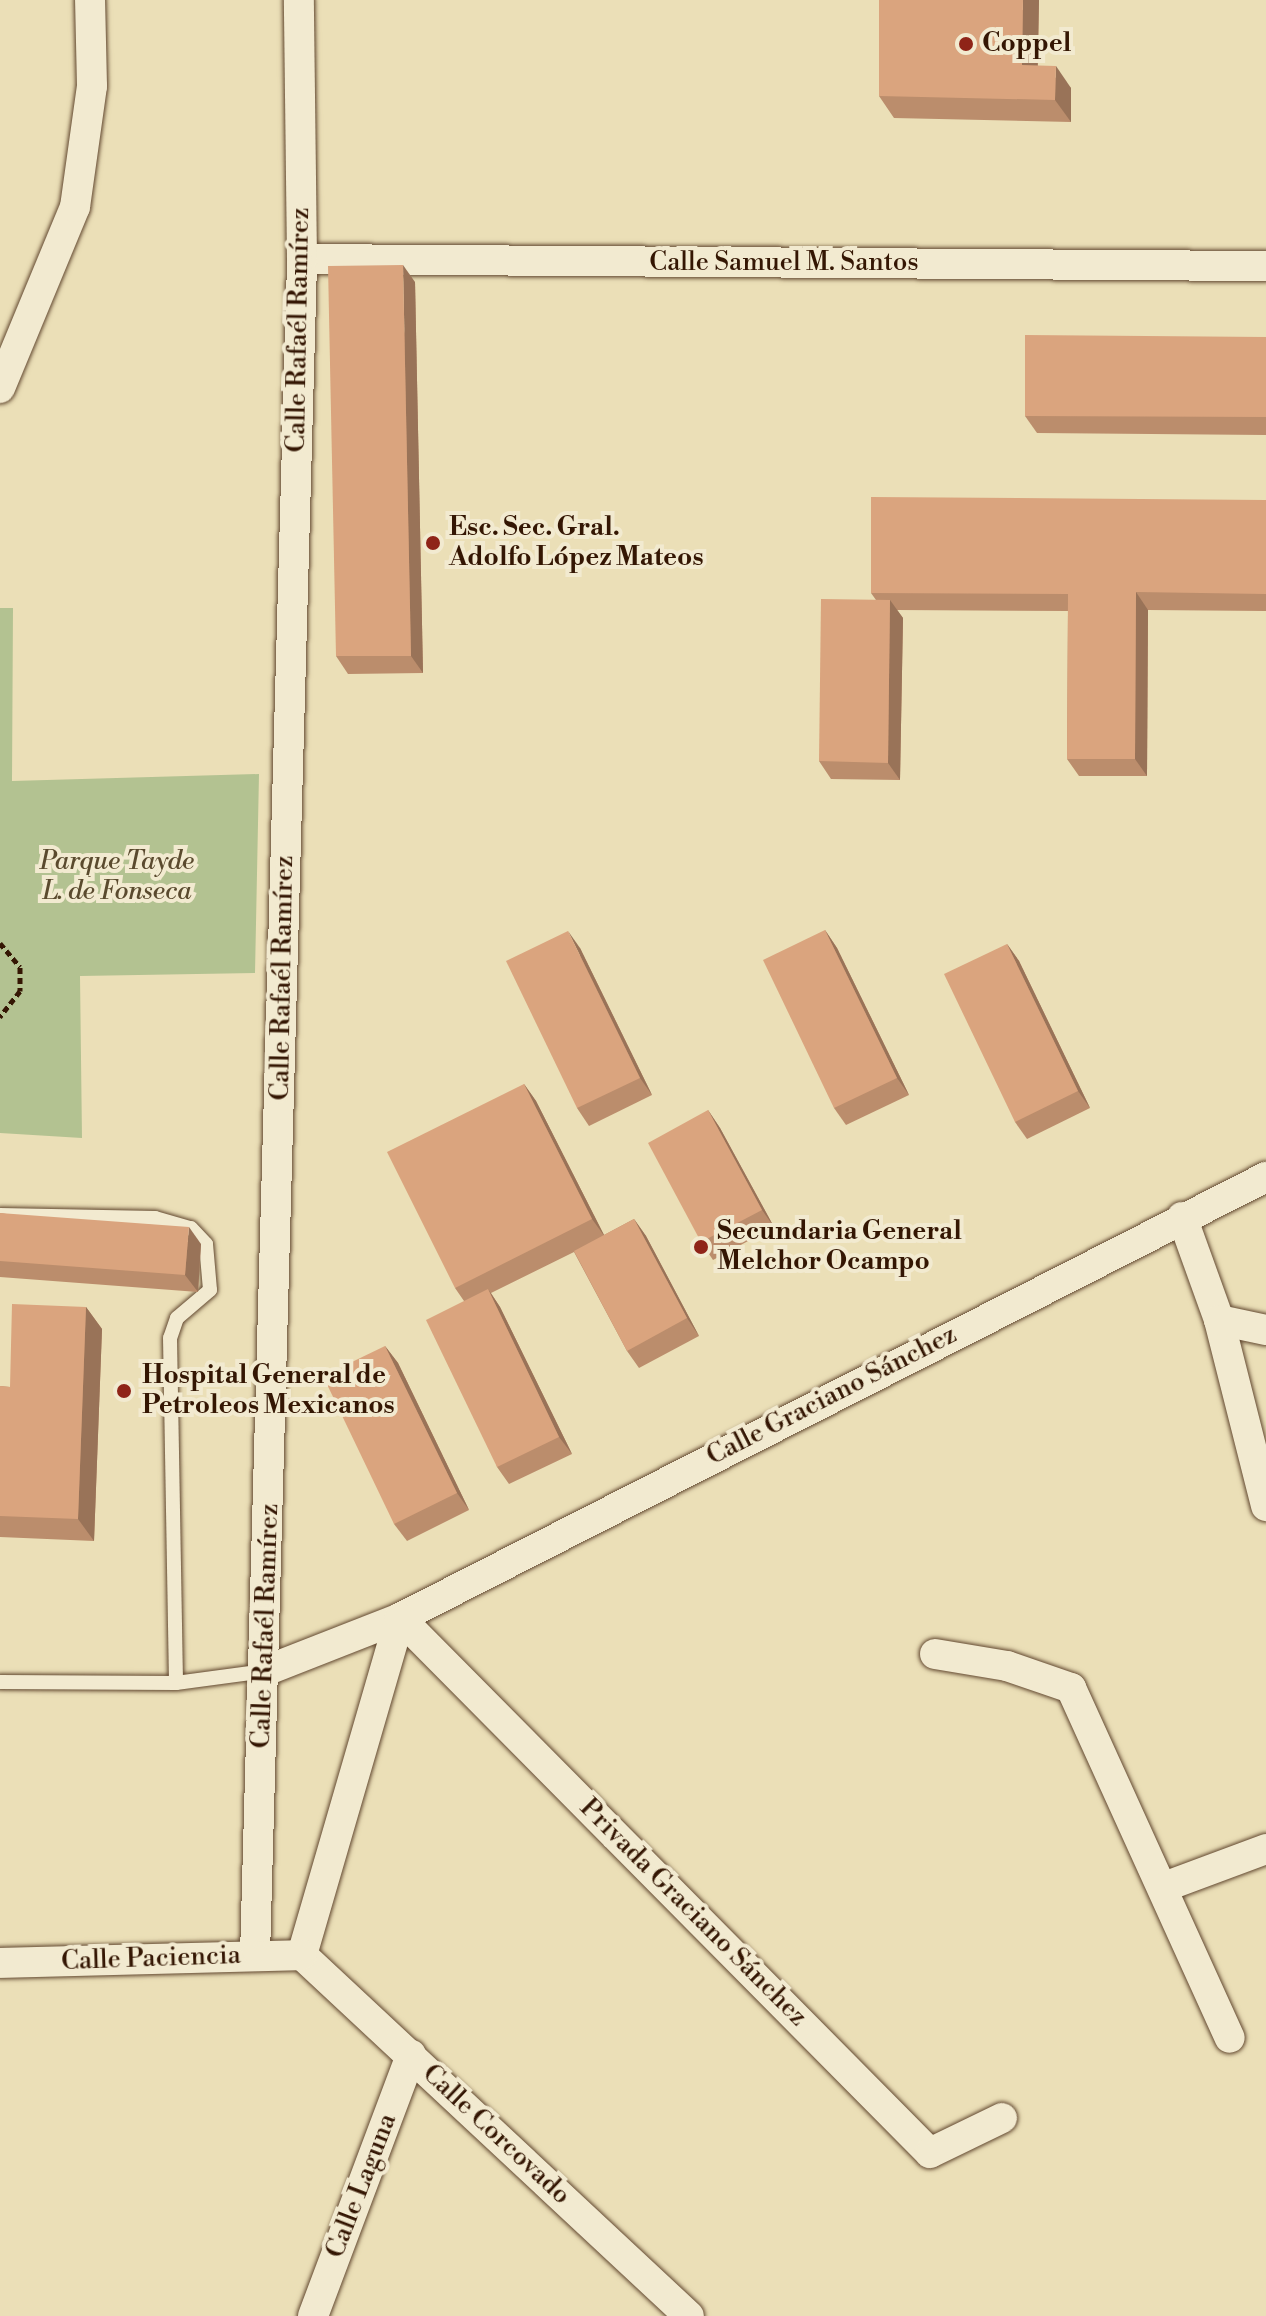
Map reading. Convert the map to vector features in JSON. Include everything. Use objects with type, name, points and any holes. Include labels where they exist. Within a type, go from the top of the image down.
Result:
[{"type":"street","points":[[0,388],[75,207],[92,86],[90,0]]},
{"type":"street","name":"Calle Rafaél Ramírez","points":[[255,1956],[302,259],[299,0]]},
{"type":"street","name":"Calle Samuel M. Santos","points":[[302,259],[1266,266]]},
{"type":"street","name":"Calle Graciano Sánchez","points":[[265,1671],[400,1618],[1182,1217],[1266,1177]]},
{"type":"street","points":[[1182,1217],[1219,1320],[1266,1506]]},
{"type":"street","points":[[1219,1320],[1266,1330]]},
{"type":"street","points":[[302,1955],[400,1618]]},
{"type":"street","name":"Privada Graciano Sánchez","points":[[400,1618],[930,2153],[1002,2118]]},
{"type":"street","points":[[935,1654],[1007,1666],[1071,1688],[1230,2038]]},
{"type":"street","points":[[1164,1887],[1266,1849]]},
{"type":"street","name":"Calle Paciencia","points":[[0,1963],[302,1955]]},
{"type":"street","name":"Calle Corcovado","points":[[302,1955],[689,2316]]},
{"type":"street","name":"Calle Laguna","points":[[313,2316],[411,2055]]},
{"type":"lane","points":[[0,1215],[155,1218],[191,1228],[206,1244],[210,1290],[177,1318],[170,1338],[176,1683]]},
{"type":"lane","points":[[0,1682],[176,1683],[265,1671]]},
{"type":"path","points":[[0,943],[20,967],[20,991],[0,1017]]},
{"type":"green space","name":"Parque Tayde L. de Fonseca","points":[[0,608],[13,608],[12,781],[259,774],[255,973],[80,976],[82,1138],[0,1133]]},
{"type":"building","name":"Coppel","points":[[879,0],[1023,0],[1022,65],[1056,66],[1055,100],[879,96]]},
{"type":"building","points":[[403,265],[411,656],[336,656],[328,266]]},
{"type":"building","points":[[1025,335],[1266,337],[1266,417],[1025,416]]},
{"type":"building","points":[[871,497],[1266,500],[1266,594],[1136,592],[1135,759],[1067,759],[1068,594],[871,593]]},
{"type":"building","points":[[821,599],[890,600],[888,763],[819,761]]},
{"type":"building","points":[[825,930],[897,1078],[834,1108],[763,960]]},
{"type":"building","points":[[568,931],[640,1078],[577,1108],[506,961]]},
{"type":"building","points":[[1007,944],[1078,1091],[1015,1122],[944,974]]},
{"type":"building","points":[[524,1084],[592,1219],[455,1288],[387,1152]]},
{"type":"building","points":[[708,1110],[762,1210],[701,1242],[648,1143]]},
{"type":"building","points":[[0,1213],[189,1227],[185,1275],[0,1261]]},
{"type":"building","points":[[634,1219],[687,1318],[627,1351],[574,1251]]},
{"type":"building","points":[[488,1289],[559,1437],[497,1467],[426,1320]]},
{"type":"building","points":[[12,1304],[86,1307],[78,1519],[0,1516],[0,1386],[10,1387]]},
{"type":"building","points":[[385,1346],[457,1493],[394,1524],[323,1376]]},
{"type":"place","name":"Coppel","points":[[966,44]]},
{"type":"place","name":"Esc. Sec. Gral. Adolfo López Mateos","points":[[433,543]]},
{"type":"place","name":"Secundaria General Melchor Ocampo","points":[[701,1247]]},
{"type":"place","name":"Hospital General de Petroleos Mexicanos","points":[[124,1391]]}]
